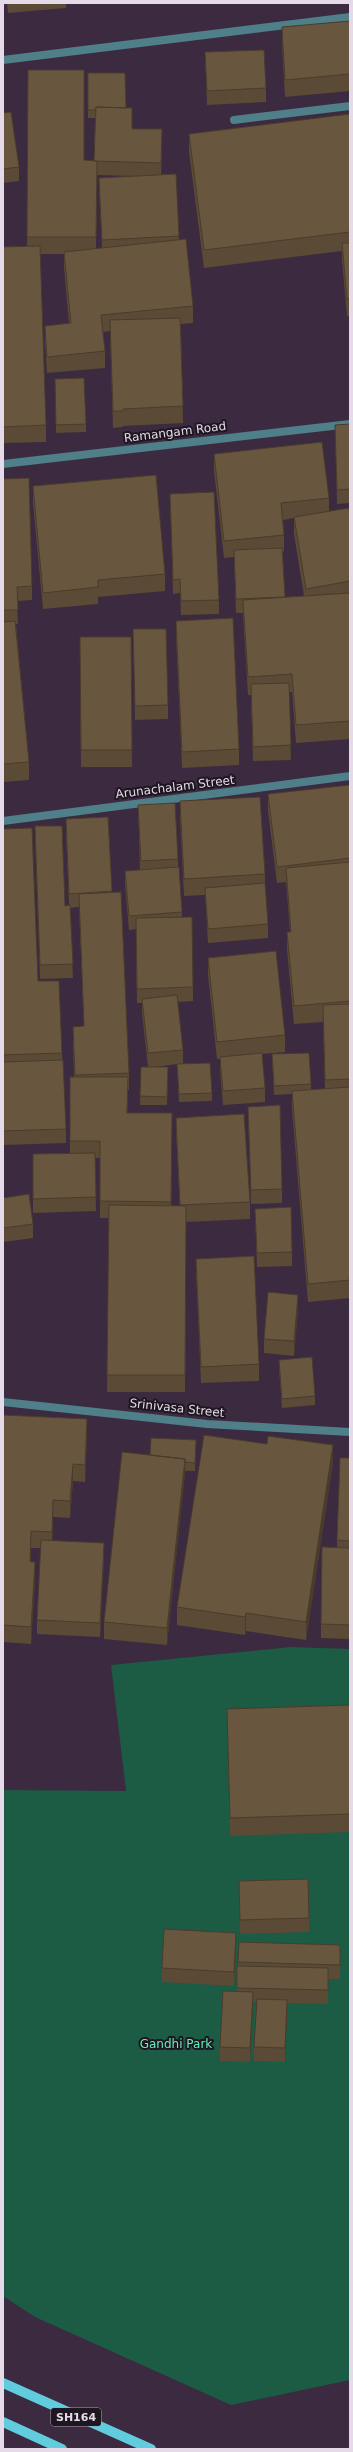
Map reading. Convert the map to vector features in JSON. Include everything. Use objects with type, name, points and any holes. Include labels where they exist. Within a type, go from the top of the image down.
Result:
[{"type":"main road","name":"SH164","points":[[3,2383],[150,2449]]},
{"type":"main road","name":"SH164","points":[[3,2422],[62,2449]]},
{"type":"street","points":[[3,60],[350,17]]},
{"type":"street","points":[[234,120],[350,106]]},
{"type":"street","name":"Ramangam Road","points":[[3,464],[350,424]]},
{"type":"street","name":"Arunachalam Street","points":[[3,821],[350,776]]},
{"type":"street","name":"Srinivasa Street","points":[[3,1402],[207,1424],[350,1432]]},
{"type":"green space","name":"Gandhi Park","points":[[291,1647],[350,1649],[350,2380],[231,2405],[35,2317],[3,2296],[3,1790],[126,1791],[111,1665]]},
{"type":"building","points":[[350,21],[350,74],[285,80],[282,27]]},
{"type":"building","points":[[264,50],[266,88],[207,91],[205,52]]},
{"type":"building","points":[[28,70],[84,70],[84,160],[97,161],[96,237],[27,237]]},
{"type":"building","points":[[88,73],[125,73],[126,108],[96,107],[95,110],[88,110]]},
{"type":"building","points":[[96,107],[132,108],[132,129],[162,129],[161,163],[94,161]]},
{"type":"building","points":[[11,112],[19,167],[3,169],[3,113]]},
{"type":"building","points":[[350,114],[350,232],[204,250],[189,134]]},
{"type":"building","points":[[176,174],[179,236],[102,240],[99,178]]},
{"type":"building","points":[[186,239],[193,306],[101,315],[105,351],[47,357],[45,326],[71,323],[64,252]]},
{"type":"building","points":[[342,243],[350,243],[350,299],[347,299]]},
{"type":"building","points":[[40,246],[46,425],[3,427],[3,247]]},
{"type":"building","points":[[180,318],[183,406],[123,409],[123,411],[113,411],[110,320]]},
{"type":"building","points":[[84,378],[86,424],[56,425],[55,379]]},
{"type":"building","points":[[350,424],[350,489],[337,490],[335,425]]},
{"type":"building","points":[[322,442],[329,498],[281,503],[284,535],[224,541],[214,454]]},
{"type":"building","points":[[156,475],[165,574],[98,580],[98,587],[43,593],[33,486]]},
{"type":"building","points":[[29,478],[32,586],[17,587],[18,610],[3,610],[3,479]]},
{"type":"building","points":[[214,492],[219,600],[181,601],[180,579],[173,580],[170,494]]},
{"type":"building","points":[[349,508],[350,581],[306,589],[294,517]]},
{"type":"building","points":[[282,548],[285,597],[236,599],[234,550]]},
{"type":"building","points":[[350,593],[350,721],[296,725],[292,674],[248,677],[243,600]]},
{"type":"building","points":[[233,618],[239,749],[182,752],[176,621]]},
{"type":"building","points":[[15,621],[29,762],[3,764],[3,622]]},
{"type":"building","points":[[133,629],[166,629],[168,705],[135,706]]},
{"type":"building","points":[[80,637],[131,637],[132,750],[81,750]]},
{"type":"building","points":[[289,683],[291,745],[253,747],[251,684]]},
{"type":"building","points":[[350,785],[350,858],[277,867],[268,794]]},
{"type":"building","points":[[260,797],[265,874],[184,879],[180,801]]},
{"type":"building","points":[[175,803],[178,859],[141,861],[138,805]]},
{"type":"building","points":[[108,817],[112,891],[69,894],[66,819]]},
{"type":"building","points":[[35,826],[62,826],[65,906],[70,905],[73,964],[40,965]]},
{"type":"building","points":[[32,828],[38,981],[59,981],[62,1053],[3,1055],[3,829]]},
{"type":"building","points":[[350,862],[350,1001],[294,1006],[287,932],[291,932],[286,868]]},
{"type":"building","points":[[179,867],[182,912],[129,916],[125,871]]},
{"type":"building","points":[[265,883],[268,924],[208,929],[205,888]]},
{"type":"building","points":[[121,892],[129,1073],[75,1075],[73,1027],[84,1026],[79,894]]},
{"type":"building","points":[[192,917],[193,987],[137,989],[136,918]]},
{"type":"building","points":[[276,951],[285,1035],[217,1042],[208,958]]},
{"type":"building","points":[[177,995],[183,1050],[148,1053],[142,999]]},
{"type":"building","points":[[350,1004],[350,1079],[325,1080],[323,1005]]},
{"type":"building","points":[[262,1053],[265,1088],[223,1091],[220,1057]]},
{"type":"building","points":[[309,1053],[311,1084],[274,1086],[272,1054]]},
{"type":"building","points":[[63,1060],[66,1129],[3,1131],[3,1062]]},
{"type":"building","points":[[210,1063],[212,1093],[179,1094],[177,1064]]},
{"type":"building","points":[[141,1067],[168,1067],[167,1097],[140,1096]]},
{"type":"building","points":[[70,1077],[128,1077],[127,1113],[172,1113],[171,1202],[100,1201],[100,1141],[70,1141]]},
{"type":"building","points":[[350,1087],[350,1280],[308,1284],[292,1091]]},
{"type":"building","points":[[280,1105],[282,1189],[251,1190],[248,1107]]},
{"type":"building","points":[[244,1114],[250,1202],[180,1205],[176,1118]]},
{"type":"building","points":[[95,1153],[96,1197],[33,1199],[33,1154]]},
{"type":"building","points":[[29,1194],[33,1224],[3,1228],[3,1198]]},
{"type":"building","points":[[109,1205],[186,1206],[185,1375],[107,1375]]},
{"type":"building","points":[[291,1207],[292,1252],[257,1253],[255,1209]]},
{"type":"building","points":[[254,1256],[259,1364],[201,1367],[196,1259]]},
{"type":"building","points":[[268,1292],[298,1295],[294,1341],[264,1339]]},
{"type":"building","points":[[312,1357],[315,1396],[282,1399],[279,1360]]},
{"type":"building","points":[[3,1415],[87,1419],[85,1465],[73,1464],[70,1501],[53,1500],[52,1532],[31,1531],[30,1562],[35,1562],[31,1627],[3,1625]]},
{"type":"building","points":[[204,1435],[267,1444],[268,1436],[333,1445],[306,1622],[246,1613],[245,1617],[177,1607]]},
{"type":"building","points":[[151,1438],[196,1440],[195,1463],[185,1462],[185,1459],[150,1455]]},
{"type":"building","points":[[122,1452],[185,1459],[167,1628],[104,1622]]},
{"type":"building","points":[[340,1458],[350,1458],[350,1541],[337,1540]]},
{"type":"building","points":[[41,1540],[104,1543],[100,1623],[37,1620]]},
{"type":"building","points":[[322,1547],[350,1548],[350,1625],[321,1624]]},
{"type":"building","points":[[350,1705],[350,1814],[230,1818],[227,1709]]},
{"type":"building","points":[[308,1879],[309,1918],[240,1920],[239,1881]]},
{"type":"building","points":[[164,1929],[236,1933],[234,1972],[162,1968]]},
{"type":"building","points":[[239,1942],[340,1945],[340,1965],[238,1962]]},
{"type":"building","points":[[237,1966],[328,1968],[328,1990],[237,1988]]},
{"type":"building","points":[[223,1991],[253,1992],[250,2048],[220,2047]]},
{"type":"building","points":[[257,1999],[287,2000],[285,2048],[254,2047]]}]
